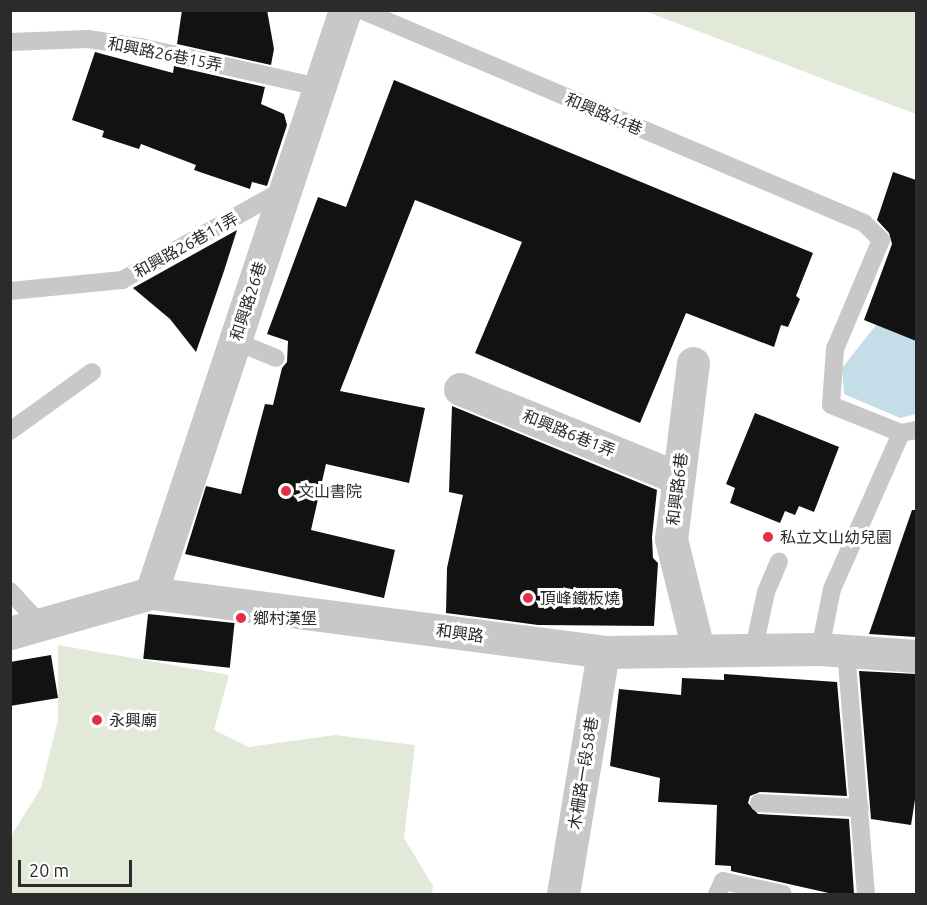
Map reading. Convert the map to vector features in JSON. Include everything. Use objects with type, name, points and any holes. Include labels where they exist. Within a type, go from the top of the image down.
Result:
[{"type":"street","name":"和興路26巷","points":[[151,593],[345,10]]},
{"type":"street","name":"和興路6巷","points":[[693,363],[672,539],[698,649]]},
{"type":"street","name":"和興路6巷1弄","points":[[459,389],[678,478]]},
{"type":"street","name":"和興路","points":[[26,629],[151,593],[603,652],[754,648],[833,650],[916,656]]},
{"type":"street","name":"木柵路一段58巷","points":[[563,894],[603,652]]},
{"type":"lane","name":"和興路44巷","points":[[361,10],[864,223],[881,240],[835,349],[831,405],[909,432]]},
{"type":"lane","name":"和興路26巷15弄","points":[[10,42],[88,39],[141,47],[318,87]]},
{"type":"lane","name":"和興路26巷11弄","points":[[10,291],[122,280],[285,189]]},
{"type":"lane","points":[[235,341],[276,358]]},
{"type":"lane","points":[[10,430],[92,372]]},
{"type":"lane","points":[[866,894],[860,808],[833,650],[832,589],[909,432]]},
{"type":"lane","points":[[754,648],[766,592],[779,562]]},
{"type":"lane","points":[[10,591],[26,629]]},
{"type":"lane","points":[[759,803],[860,808]]},
{"type":"lane","points":[[717,894],[723,881],[783,894]]},
{"type":"green space","points":[[645,11],[916,11],[916,114],[889,104]]},
{"type":"green space","points":[[58,645],[229,675],[214,730],[249,747],[335,735],[415,745],[404,838],[433,886],[432,894],[11,894],[11,836],[41,788],[58,720]]},
{"type":"water","points":[[876,325],[916,341],[916,414],[900,418],[844,394],[842,368]]},
{"type":"building","points":[[182,10],[267,10],[274,49],[271,65],[177,44]]},
{"type":"building","points":[[95,52],[173,73],[174,66],[265,87],[261,104],[284,114],[287,125],[267,186],[252,182],[250,189],[194,170],[196,165],[141,144],[139,149],[102,137],[104,131],[72,120]]},
{"type":"building","points":[[394,80],[813,253],[796,296],[800,299],[788,327],[781,325],[774,347],[686,313],[640,423],[475,353],[522,242],[415,200],[340,391],[425,408],[409,483],[326,464],[311,530],[395,550],[384,598],[185,554],[206,486],[241,494],[265,404],[273,405],[282,368],[287,362],[288,341],[267,334],[318,197],[346,207]]},
{"type":"building","points":[[893,172],[916,180],[916,341],[864,320],[892,244],[889,233],[877,220]]},
{"type":"building","points":[[237,230],[196,352],[170,319],[133,288]]},
{"type":"building","points":[[452,406],[657,490],[652,537],[653,558],[658,563],[654,626],[538,625],[446,613],[447,568],[463,495],[449,492]]},
{"type":"building","points":[[755,413],[839,447],[814,512],[799,506],[795,515],[785,511],[780,523],[730,503],[735,488],[726,484]]},
{"type":"building","points":[[912,510],[916,510],[916,637],[869,634]]},
{"type":"building","points":[[148,614],[235,623],[230,668],[143,659]]},
{"type":"building","points":[[51,655],[58,698],[10,706],[10,662]]},
{"type":"building","points":[[859,671],[916,674],[916,793],[911,825],[871,819]]},
{"type":"building","points":[[724,674],[837,682],[847,796],[760,792],[750,796],[748,803],[758,814],[849,819],[854,894],[833,894],[731,871],[731,866],[715,865],[717,805],[658,802],[660,778],[610,766],[619,689],[681,695],[682,678],[724,680]]},
{"type":"place","name":"文山書院","points":[[286,491]]},
{"type":"place","name":"私立文山幼兒園","points":[[768,537]]},
{"type":"place","name":"頂峰鐵板燒","points":[[528,598]]},
{"type":"place","name":"鄉村漢堡","points":[[241,618]]},
{"type":"place","name":"永興廟","points":[[97,720]]}]
